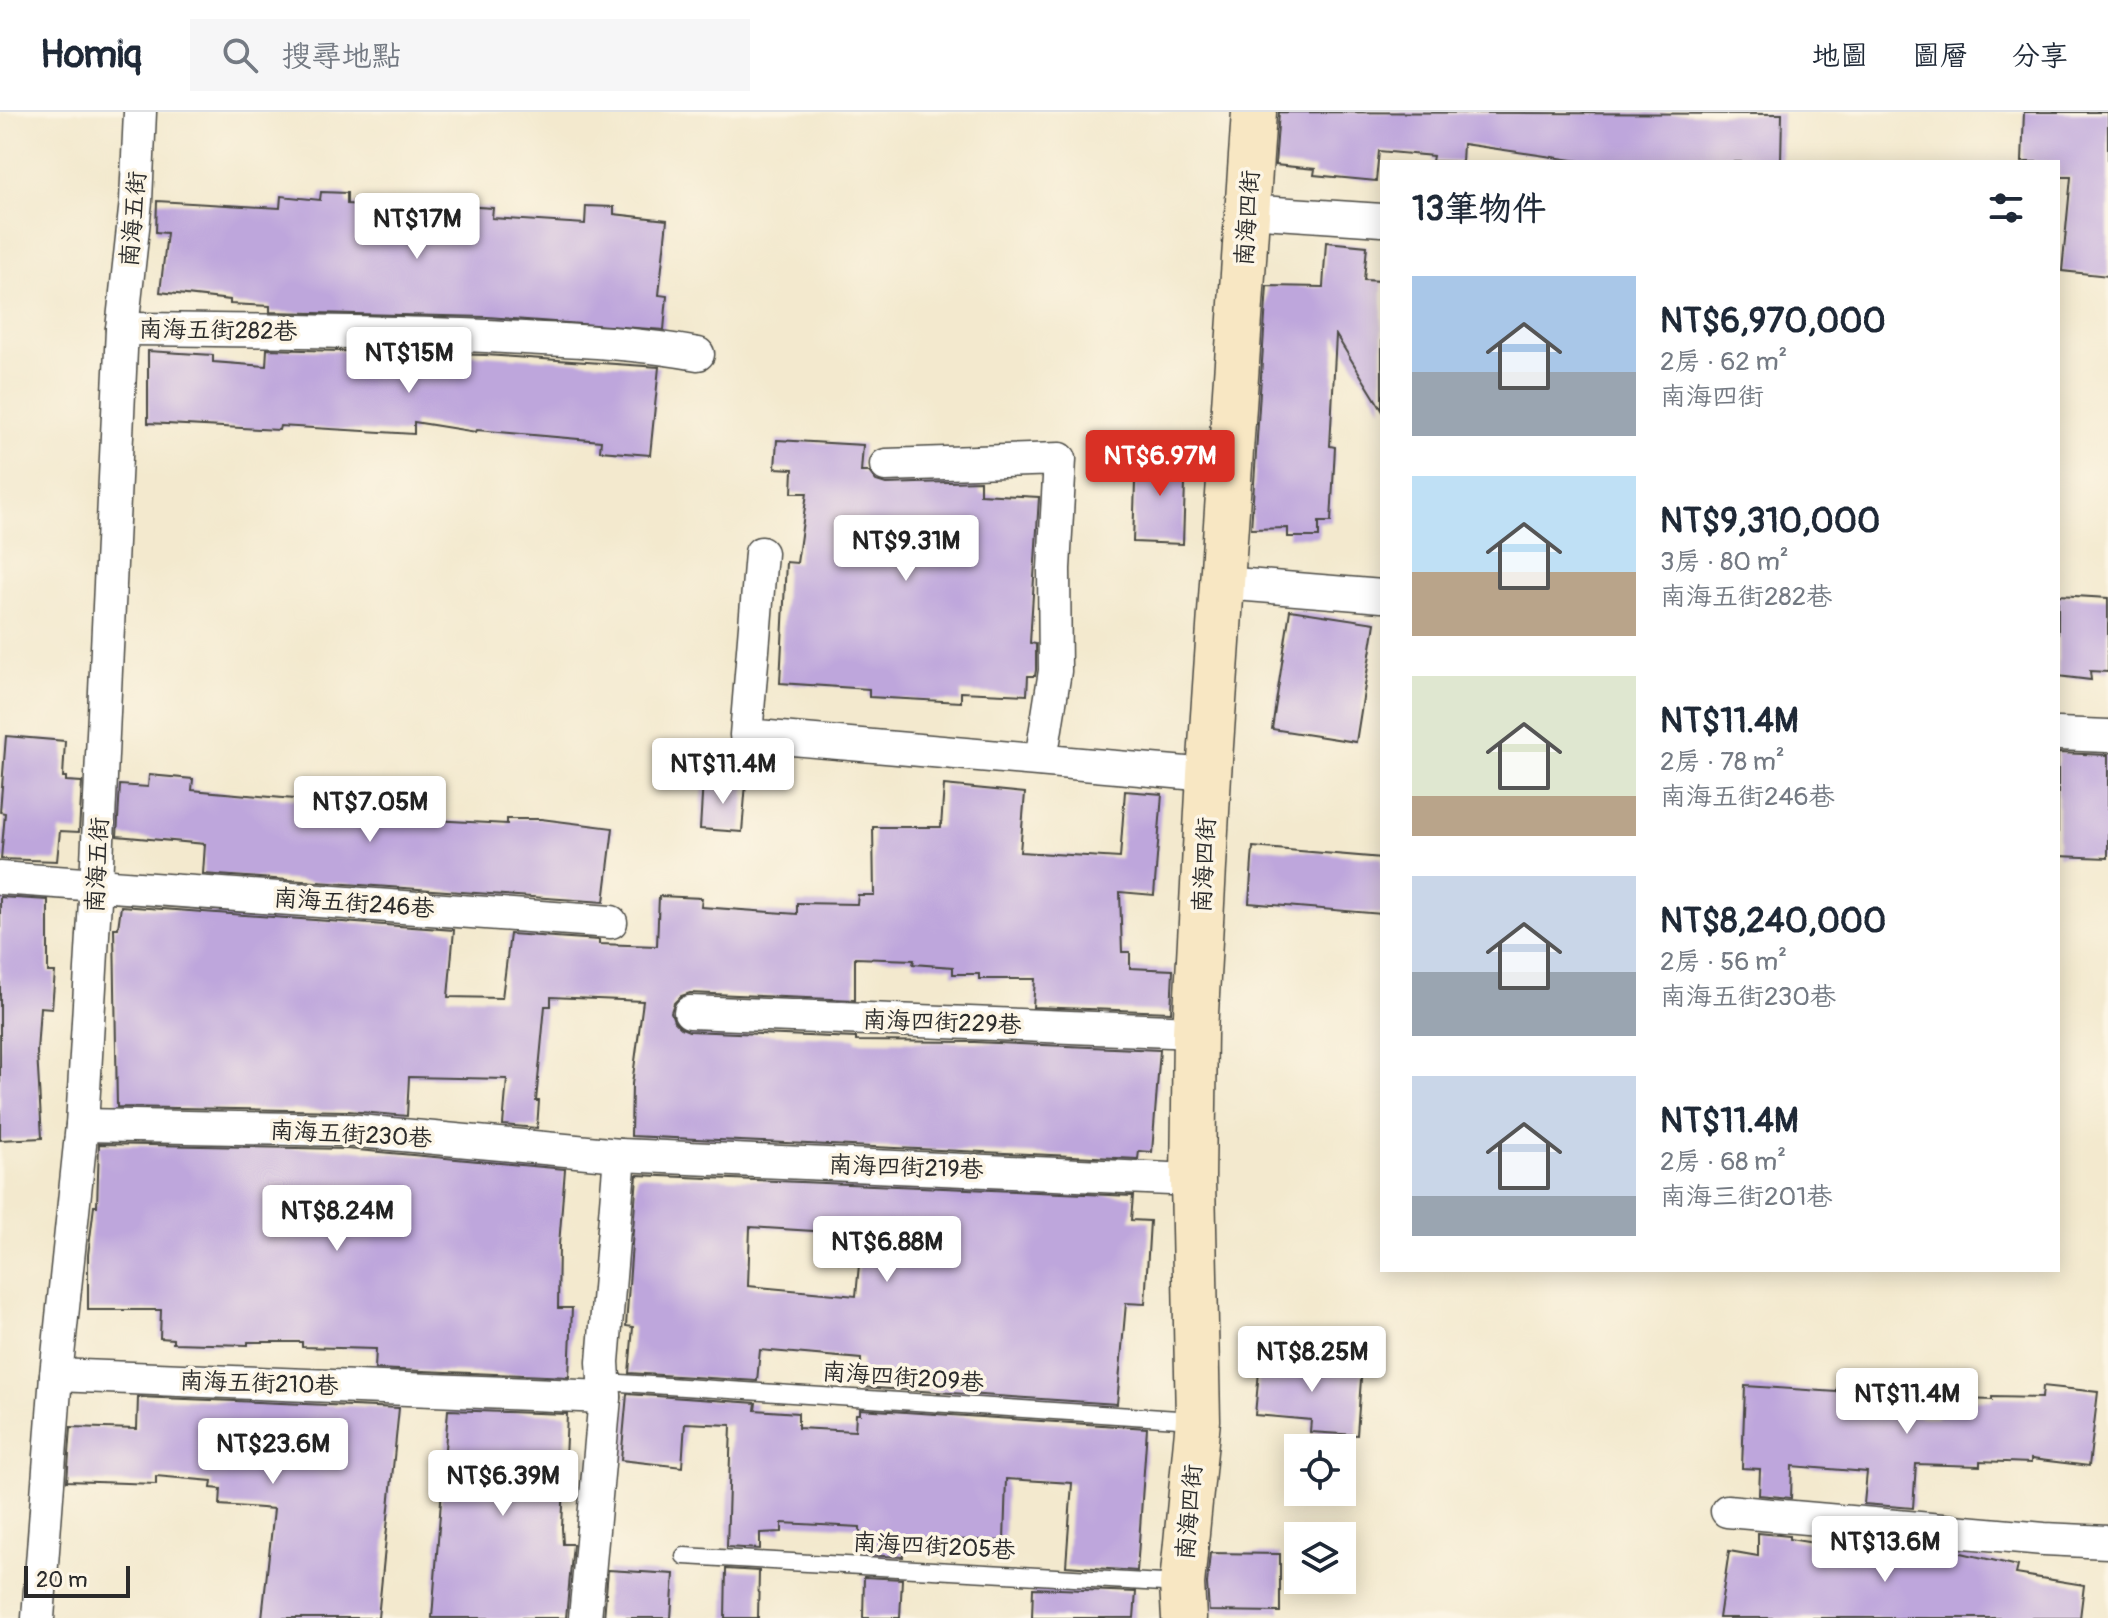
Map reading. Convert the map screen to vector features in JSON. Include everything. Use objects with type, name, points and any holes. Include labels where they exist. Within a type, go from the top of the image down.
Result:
[{"type":"street","name":"南海五街","points":[[38,1618],[56,1375],[82,1125],[122,329],[136,201],[140,112]]},
{"type":"street","name":"南海四街","points":[[1183,1601],[1198,1420],[1193,1180],[1195,1032],[1209,775],[1254,112]]},
{"type":"street","points":[[1247,211],[1380,220]]},
{"type":"street","name":"南海五街282巷","points":[[122,329],[404,333],[593,342],[662,347],[698,354]]},
{"type":"street","points":[[886,465],[1060,459],[1054,569],[1055,671],[1041,760]]},
{"type":"street","points":[[761,553],[746,735],[1209,775]]},
{"type":"street","points":[[1222,583],[1380,596]]},
{"type":"street","points":[[2060,734],[2108,736]]},
{"type":"street","name":"南海五街246巷","points":[[0,878],[611,922]]},
{"type":"street","name":"南海四街229巷","points":[[690,1012],[1195,1032]]},
{"type":"street","name":"南海五街230巷","points":[[82,1125],[348,1130],[620,1155]]},
{"type":"street","points":[[585,1618],[605,1390],[603,1362],[620,1155]]},
{"type":"street","name":"南海四街219巷","points":[[620,1155],[1193,1180]]},
{"type":"street","name":"南海五街210巷","points":[[56,1375],[605,1390]]},
{"type":"street","points":[[1727,1511],[2108,1542]]},
{"type":"lane","name":"南海四街209巷","points":[[605,1390],[1198,1420]]},
{"type":"lane","name":"南海四街205巷","points":[[684,1556],[1183,1601]]},
{"type":"building","points":[[1279,112],[1782,114],[1781,160],[1572,160],[1463,144],[1462,160],[1432,160],[1433,156],[1379,151],[1376,181],[1314,175],[1315,169],[1275,165]]},
{"type":"building","points":[[2024,112],[2108,112],[2108,276],[2062,271],[2071,177],[2060,177],[2060,160],[2022,160]]},
{"type":"building","points":[[321,192],[347,193],[347,204],[430,209],[430,204],[493,208],[492,218],[585,224],[586,206],[614,207],[614,214],[667,220],[659,295],[667,296],[664,330],[487,317],[270,312],[270,306],[230,304],[230,300],[160,292],[167,233],[156,232],[157,201],[280,208],[281,196],[320,200]]},
{"type":"building","points":[[1326,242],[1367,246],[1364,280],[1380,281],[1380,407],[1336,335],[1330,446],[1335,447],[1331,522],[1319,522],[1319,537],[1288,537],[1288,528],[1251,529],[1267,286],[1323,287]]},
{"type":"building","points":[[267,349],[485,355],[659,367],[650,455],[600,451],[601,441],[476,432],[414,422],[414,434],[280,426],[279,430],[148,423],[148,351],[213,355],[213,362],[266,366]]},
{"type":"building","points":[[777,440],[863,445],[861,472],[869,472],[876,481],[886,484],[980,481],[980,494],[1039,497],[1030,643],[1036,644],[1036,670],[1035,676],[1028,676],[1027,695],[961,692],[961,702],[869,697],[869,689],[780,683],[786,562],[797,563],[807,493],[792,493],[793,469],[775,468]]},
{"type":"building","points":[[1136,452],[1186,453],[1183,544],[1133,542]]},
{"type":"building","points":[[2060,595],[2108,598],[2108,672],[2090,671],[2091,680],[2060,676]]},
{"type":"building","points":[[1290,610],[1375,623],[1356,742],[1272,729]]},
{"type":"building","points":[[6,736],[65,741],[63,777],[66,781],[82,782],[79,832],[60,831],[57,861],[1,859],[5,813],[0,812]]},
{"type":"building","points":[[2060,753],[2108,755],[2108,858],[2060,856]]},
{"type":"building","points":[[149,775],[193,779],[192,790],[329,802],[328,815],[432,815],[432,820],[507,824],[507,819],[541,819],[613,828],[604,902],[203,874],[205,844],[117,836],[120,785],[148,787]]},
{"type":"building","points":[[703,780],[746,783],[742,832],[700,829]]},
{"type":"building","points":[[944,785],[1025,793],[1020,852],[1120,858],[1125,791],[1162,794],[1154,895],[1120,892],[1122,952],[1130,952],[1130,968],[1173,970],[1171,1012],[1033,1007],[1035,979],[979,979],[979,974],[953,974],[953,967],[913,964],[914,960],[855,958],[855,1000],[690,993],[674,1003],[671,1012],[674,1021],[689,1031],[856,1038],[856,1041],[974,1042],[1160,1050],[1152,1152],[1139,1151],[1138,1159],[631,1136],[632,1084],[643,1001],[551,997],[551,1006],[545,1006],[536,1101],[539,1101],[537,1128],[503,1125],[507,1079],[409,1077],[407,1116],[348,1111],[117,1107],[114,928],[118,928],[121,906],[454,930],[448,997],[502,998],[510,934],[599,940],[599,944],[657,946],[659,896],[702,898],[701,907],[797,914],[797,903],[857,904],[858,895],[874,895],[873,827],[941,827]]},
{"type":"building","points":[[1253,847],[1380,858],[1380,914],[1249,903]]},
{"type":"building","points":[[0,897],[48,900],[48,972],[55,972],[52,1008],[40,1007],[37,1052],[42,1138],[0,1140]]},
{"type":"building","points":[[99,1144],[347,1149],[565,1169],[558,1308],[572,1308],[569,1377],[375,1369],[376,1349],[302,1347],[302,1342],[248,1342],[248,1345],[173,1343],[173,1339],[160,1338],[161,1310],[88,1310],[88,1255],[94,1206],[97,1206]]},
{"type":"building","points":[[637,1175],[1133,1196],[1131,1220],[1150,1221],[1145,1304],[1126,1303],[1117,1404],[861,1387],[861,1359],[760,1350],[757,1381],[629,1373],[633,1327],[626,1326]],"holes":[[[750,1227],[862,1234],[856,1296],[748,1286]]]},
{"type":"building","points":[[1260,1360],[1362,1365],[1357,1435],[1310,1432],[1311,1420],[1255,1415]]},
{"type":"building","points":[[1745,1386],[1837,1392],[1837,1388],[1877,1391],[1875,1412],[1937,1418],[1938,1398],[2042,1398],[2043,1386],[2098,1392],[2089,1466],[2031,1459],[2031,1463],[1980,1461],[1980,1466],[1916,1464],[1913,1508],[1864,1504],[1867,1472],[1792,1466],[1791,1498],[1759,1495],[1760,1469],[1742,1468]]},
{"type":"building","points":[[627,1394],[756,1403],[755,1410],[798,1413],[798,1428],[855,1431],[856,1414],[860,1414],[860,1409],[1147,1428],[1137,1571],[1066,1566],[1072,1483],[1006,1479],[1004,1541],[903,1538],[903,1557],[865,1555],[865,1535],[860,1535],[860,1527],[782,1523],[782,1532],[760,1533],[760,1549],[727,1547],[731,1425],[685,1423],[682,1467],[621,1460]]},
{"type":"building","points":[[138,1397],[399,1408],[378,1618],[262,1618],[274,1509],[220,1505],[221,1489],[211,1488],[212,1481],[156,1476],[156,1484],[67,1481],[71,1427],[137,1429]]},
{"type":"building","points":[[448,1410],[567,1414],[562,1528],[563,1544],[573,1544],[566,1618],[432,1618]]},
{"type":"building","points":[[1758,1533],[1857,1550],[1858,1542],[1944,1549],[2018,1566],[2016,1574],[2084,1585],[2080,1618],[1719,1618],[1729,1551],[1758,1556]]},
{"type":"building","points":[[1210,1553],[1280,1554],[1280,1612],[1209,1611],[1207,1584]]},
{"type":"building","points":[[726,1569],[759,1571],[758,1618],[725,1618]]},
{"type":"building","points":[[608,1570],[674,1574],[671,1618],[604,1618]]},
{"type":"building","points":[[864,1577],[902,1579],[900,1618],[863,1618]]},
{"type":"building","points":[[1033,1588],[1136,1592],[1134,1618],[1032,1618]]}]
